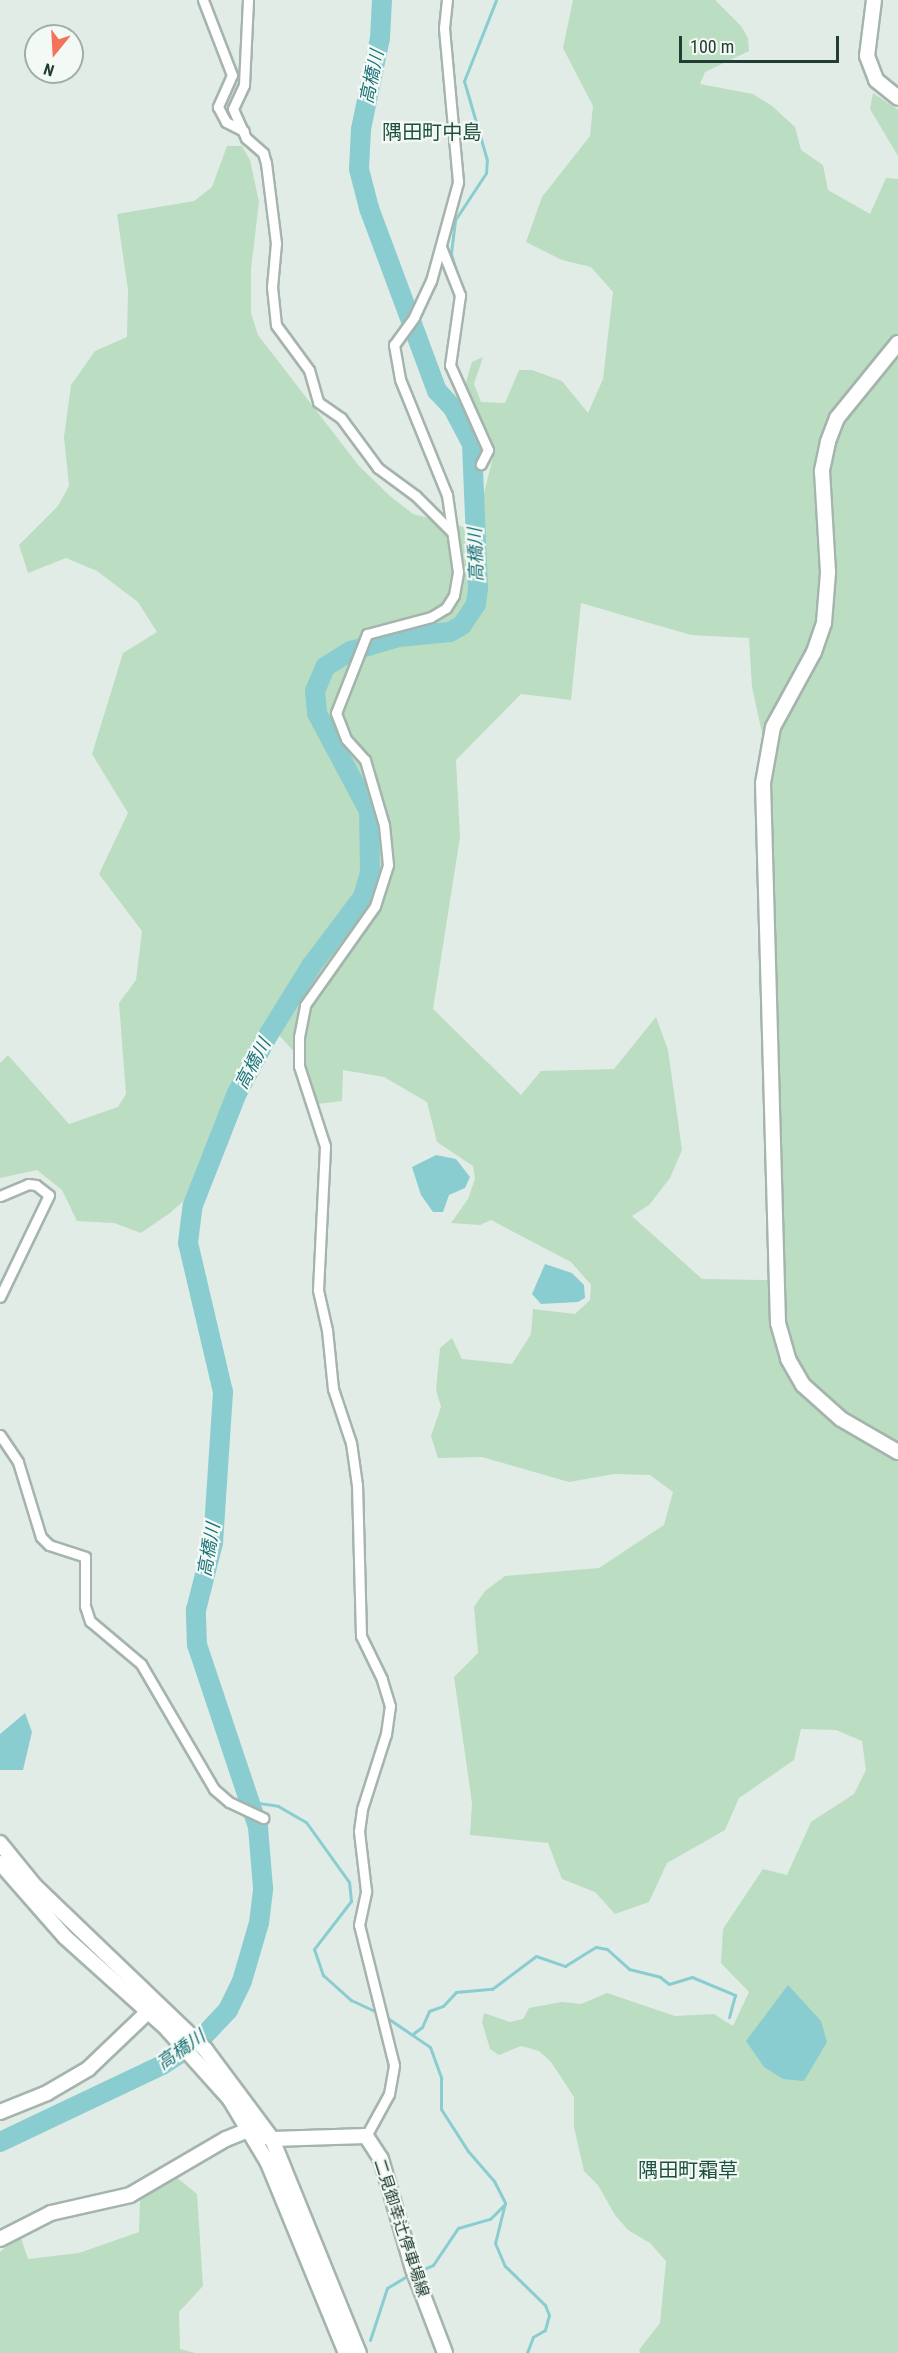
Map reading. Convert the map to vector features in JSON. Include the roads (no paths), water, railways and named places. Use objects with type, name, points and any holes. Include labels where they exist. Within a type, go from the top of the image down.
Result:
[{"type":"street","points":[[203,0],[232,75],[218,107],[226,122],[244,131]]},
{"type":"street","points":[[248,0],[244,85],[232,109],[266,163],[276,243],[272,294],[276,325],[309,370],[318,402],[341,418],[378,468],[416,496],[452,532]]},
{"type":"street","points":[[0,2239],[51,2213],[130,2195],[226,2139],[248,2130],[272,2139],[366,2136],[389,2094],[394,2065],[359,1925],[366,1869],[359,1831],[362,1809],[386,1734],[390,1706],[382,1679],[361,1636],[357,1485],[351,1443],[333,1389],[327,1330],[318,1290],[325,1146],[299,1066],[305,1005],[375,906],[388,865],[384,825],[365,760],[346,739],[336,713],[367,634],[431,618],[446,608],[454,595],[458,572],[447,495],[400,379],[394,345],[414,316],[441,247],[458,182],[444,28],[447,0]]},
{"type":"street","points":[[874,0],[867,56],[876,80],[898,98]]},
{"type":"street","points":[[441,247],[455,276],[459,295],[450,365],[488,450],[481,464]]},
{"type":"street","points":[[898,343],[842,410],[828,442],[822,471],[828,573],[824,623],[814,652],[774,727],[763,783],[778,1323],[788,1359],[803,1385],[841,1419],[898,1452]]},
{"type":"street","points":[[0,1196],[28,1184],[36,1185],[49,1195],[44,1212],[0,1297]]},
{"type":"street","points":[[0,1435],[18,1462],[41,1537],[49,1545],[80,1552],[85,1557],[85,1606],[90,1622],[141,1664],[214,1789],[229,1802],[263,1818]]},
{"type":"street","points":[[0,1843],[35,1886],[153,2008]]},
{"type":"street","points":[[0,1863],[65,1937],[170,2023],[199,2053],[272,2139],[359,2353]]},
{"type":"street","points":[[0,2112],[47,2093],[88,2069],[153,2008]]},
{"type":"street","points":[[199,2053],[268,2163],[346,2353]]},
{"type":"street","name":"二見御幸辻停車場線","points":[[366,2136],[381,2159],[415,2273],[445,2353]]},
{"type":"water","points":[[436,1155],[456,1159],[470,1177],[465,1188],[449,1195],[443,1212],[433,1212],[421,1195],[412,1167]]},
{"type":"water","points":[[545,1264],[572,1273],[584,1285],[585,1298],[578,1302],[541,1304],[532,1294]]},
{"type":"water","points":[[25,1713],[32,1732],[23,1770],[0,1770],[0,1734]]},
{"type":"water","points":[[788,1985],[821,2021],[827,2042],[804,2081],[783,2079],[764,2067],[746,2041]]},
{"type":"waterway","name":"高橋川","points":[[0,2142],[162,2065],[198,2042],[228,2010],[242,1981],[259,1923],[263,1888],[258,1827],[197,1645],[196,1610],[213,1543],[223,1392],[188,1243],[193,1205],[237,1093],[267,1037],[311,966],[363,897],[370,873],[369,811],[317,713],[315,691],[325,667],[351,651],[399,637],[450,632],[462,625],[476,604],[478,588],[472,444],[453,408],[437,391],[369,208],[359,169],[361,129],[380,38],[382,0]]},
{"type":"waterway","points":[[462,290],[451,253],[455,220],[486,173],[487,160],[464,81],[496,0]]},
{"type":"waterway","points":[[458,391],[473,432],[474,460]]},
{"type":"waterway","points":[[251,1802],[278,1806],[306,1822],[349,1882],[351,1901],[314,1949],[323,1975],[351,2000],[377,2012]]},
{"type":"waterway","points":[[414,2033],[422,2027],[429,2011],[443,2006],[456,1992],[492,1989],[536,1956],[565,1966],[596,1947],[607,1949],[629,1969],[660,1977],[669,1984],[692,1977],[735,1995],[729,2017]]},
{"type":"waterway","points":[[386,2017],[430,2047],[441,2078],[441,2109],[468,2151],[494,2181],[505,2203],[495,2243],[505,2266],[545,2305],[549,2315],[545,2330],[533,2337],[527,2353]]},
{"type":"waterway","points":[[419,2271],[433,2265],[458,2228],[490,2219],[504,2205]]},
{"type":"waterway","points":[[370,2340],[387,2288],[410,2274]]},
{"type":"district","name":"隅田町中島","points":[[432,132]]},
{"type":"district","name":"隅田町霜草","points":[[688,2170]]}]
